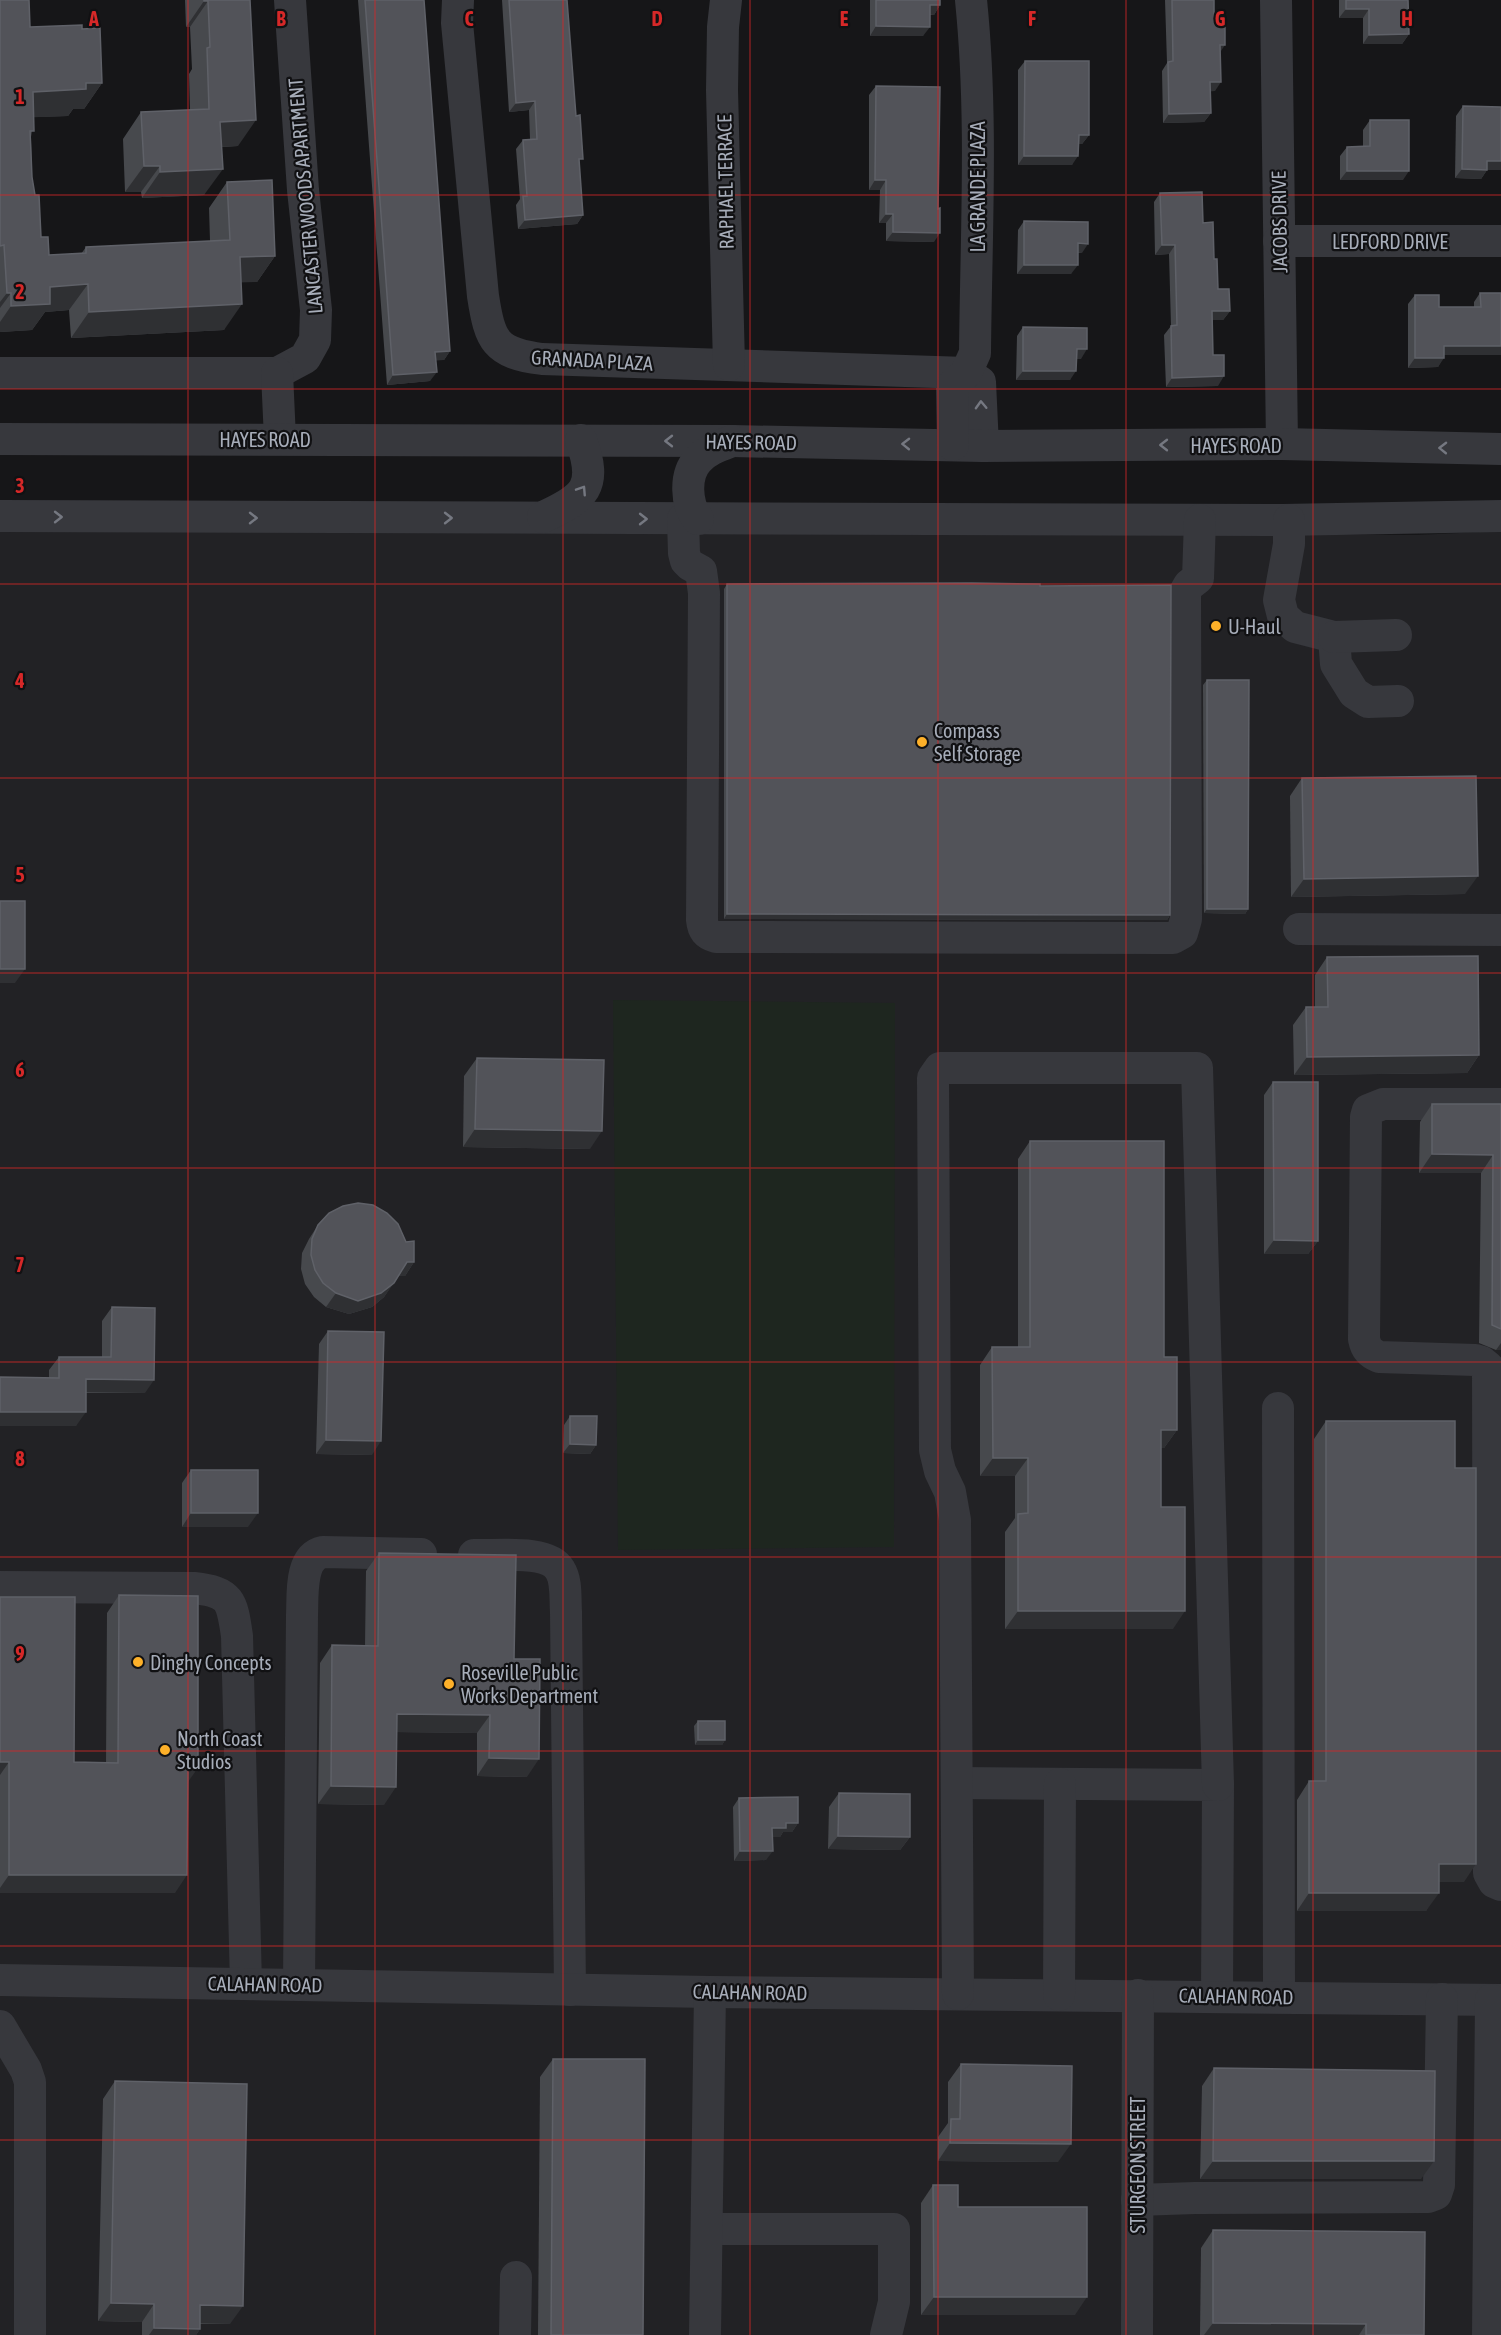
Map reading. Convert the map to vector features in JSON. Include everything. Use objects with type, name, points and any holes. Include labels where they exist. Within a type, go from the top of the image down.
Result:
[{"type":"street","name":"LANCASTER WOODS APARTMENT","points":[[0,373],[277,373],[305,358],[315,340],[316,310],[303,190],[290,0]]},
{"type":"street","name":"GRANADA PLAZA","points":[[458,0],[458,23],[483,296],[487,322],[494,339],[503,348],[519,356],[542,359],[966,373]]},
{"type":"street","name":"RAPHAEL TERRACE","points":[[726,0],[722,90],[729,365]]},
{"type":"street","name":"LA GRANDE PLAZA","points":[[966,373],[975,353],[977,102],[976,54],[971,0]]},
{"type":"street","name":"JACOBS DRIVE","points":[[1276,0],[1282,444]]},
{"type":"street","name":"LEDFORD DRIVE","points":[[1279,241],[1501,241]]},
{"type":"street","points":[[277,373],[280,439]]},
{"type":"street","points":[[966,373],[980,382],[968,445]]},
{"type":"street","name":"HAYES ROAD","points":[[0,439],[581,440],[968,445],[1282,444],[1501,449]]},
{"type":"street","points":[[539,519],[569,505],[586,486],[589,466],[581,440]]},
{"type":"street","points":[[732,441],[705,453],[693,467],[688,487],[694,514],[684,553],[690,566],[701,571],[704,593],[702,920],[703,929],[708,935],[716,937],[1173,938],[1182,933],[1186,920],[1185,592],[1189,585],[1198,578],[1200,520]]},
{"type":"street","points":[[0,516],[1200,520],[1501,516]]},
{"type":"street","points":[[1289,520],[1289,544],[1279,600],[1283,616],[1295,627],[1334,637],[1396,635]]},
{"type":"street","points":[[1334,637],[1336,664],[1354,693],[1368,702],[1398,701]]},
{"type":"street","points":[[1299,929],[1501,930]]},
{"type":"street","points":[[958,1994],[956,1520],[950,1492],[940,1471],[935,1450],[933,1078],[940,1068],[1197,1068],[1218,1785],[1217,1996]]},
{"type":"street","points":[[1501,1104],[1383,1104],[1368,1110],[1366,1118],[1364,1339],[1366,1347],[1372,1354],[1379,1357],[1475,1360],[1488,1367],[1489,1873],[1494,1882],[1501,1885]]},
{"type":"street","points":[[1278,1408],[1279,1997]]},
{"type":"street","points":[[299,1984],[302,1615],[303,1587],[308,1564],[313,1557],[323,1552],[538,1556],[557,1564],[562,1572],[565,1587],[570,1990]]},
{"type":"street","points":[[0,1587],[194,1588],[214,1590],[227,1598],[234,1612],[237,1636],[246,1984]]},
{"type":"street","points":[[957,1783],[1218,1785]]},
{"type":"street","points":[[1059,1995],[1060,1784]]},
{"type":"street","name":"CALAHAN ROAD","points":[[0,1980],[710,1992],[1496,2000]]},
{"type":"street","points":[[705,2335],[710,1992]]},
{"type":"street","name":"STURGEON STREET","points":[[1137,2335],[1138,1995]]},
{"type":"street","points":[[1137,2200],[1428,2197],[1437,2194],[1443,1999]]},
{"type":"street","points":[[1488,2335],[1496,2000]]},
{"type":"street","points":[[0,2026],[26,2070],[30,2082],[30,2335]]},
{"type":"street","points":[[708,2229],[894,2229],[894,2302],[886,2335]]},
{"type":"street","points":[[515,2335],[516,2277]]},
{"type":"shaded area","points":[[0,530],[1417,535],[1501,531],[1501,2335],[0,2335]]},
{"type":"shaded area","points":[[613,1000],[895,1003],[894,1547],[618,1550]]},
{"type":"building","points":[[0,0],[29,0],[30,27],[82,25],[82,29],[100,28],[102,83],[86,83],[86,89],[33,92],[34,131],[30,131],[32,177],[35,195],[39,195],[41,237],[48,237],[49,255],[86,253],[86,247],[230,240],[227,182],[272,180],[275,256],[240,257],[242,304],[89,312],[88,284],[50,287],[50,304],[11,306],[11,293],[7,293],[4,245],[0,246]]},
{"type":"building","points":[[204,0],[250,0],[256,120],[220,122],[223,169],[160,172],[160,166],[144,166],[141,112],[209,109],[208,1]]},
{"type":"building","points":[[365,0],[424,0],[450,351],[435,352],[437,372],[393,375]]},
{"type":"building","points":[[509,0],[567,0],[576,116],[580,115],[583,159],[579,159],[583,215],[525,220],[523,196],[527,196],[523,140],[537,139],[535,101],[516,103]]},
{"type":"building","points":[[876,0],[940,0],[940,5],[930,5],[930,27],[876,26]]},
{"type":"building","points":[[1172,0],[1214,0],[1214,23],[1225,23],[1225,45],[1220,45],[1221,82],[1210,82],[1211,113],[1169,114],[1168,62],[1173,61]]},
{"type":"building","points":[[1346,0],[1408,0],[1409,34],[1369,35],[1369,9],[1346,9]]},
{"type":"building","points":[[1025,61],[1089,61],[1089,135],[1079,135],[1078,156],[1024,156]]},
{"type":"building","points":[[876,86],[940,87],[938,209],[940,208],[940,233],[893,232],[893,214],[886,214],[886,180],[875,180]]},
{"type":"building","points":[[1463,106],[1501,107],[1501,161],[1487,161],[1487,170],[1462,169]]},
{"type":"building","points":[[1370,120],[1409,120],[1409,171],[1347,171],[1347,147],[1370,146]]},
{"type":"building","points":[[1202,192],[1203,223],[1213,222],[1218,289],[1229,289],[1230,311],[1212,311],[1213,355],[1224,355],[1224,376],[1172,378],[1171,326],[1177,325],[1175,245],[1162,245],[1160,193]]},
{"type":"building","points":[[1024,221],[1088,222],[1088,244],[1078,243],[1078,265],[1024,265]]},
{"type":"building","points":[[1480,293],[1501,293],[1501,346],[1444,346],[1444,358],[1415,358],[1415,295],[1439,295],[1439,307],[1481,307]]},
{"type":"building","points":[[1023,327],[1087,328],[1087,349],[1077,349],[1076,371],[1023,371]]},
{"type":"building","points":[[727,584],[1040,584],[1040,586],[1171,585],[1170,915],[727,914]]},
{"type":"building","points":[[1207,680],[1249,680],[1248,909],[1207,909]]},
{"type":"building","points":[[1476,776],[1478,876],[1304,879],[1302,778]]},
{"type":"building","points":[[0,901],[25,901],[25,969],[0,969]]},
{"type":"building","points":[[1478,956],[1479,1055],[1307,1057],[1306,1007],[1328,1007],[1327,957]]},
{"type":"building","points":[[477,1058],[604,1060],[602,1131],[475,1129]]},
{"type":"building","points":[[1273,1082],[1318,1082],[1318,1241],[1274,1240]]},
{"type":"building","points":[[1432,1104],[1501,1104],[1501,1329],[1492,1325],[1493,1155],[1432,1154]]},
{"type":"building","points":[[1030,1141],[1164,1141],[1164,1357],[1177,1357],[1177,1430],[1161,1430],[1161,1507],[1185,1507],[1185,1611],[1018,1611],[1018,1514],[1028,1513],[1028,1458],[993,1458],[992,1347],[1030,1347]]},
{"type":"building","points":[[358,1203],[373,1205],[387,1213],[398,1224],[406,1242],[414,1241],[414,1262],[407,1262],[394,1283],[381,1293],[358,1301],[336,1293],[323,1283],[315,1270],[311,1255],[312,1239],[318,1225],[329,1213],[343,1206]]},
{"type":"building","points":[[112,1307],[155,1308],[154,1380],[86,1379],[86,1412],[0,1412],[0,1377],[59,1378],[59,1357],[111,1357]]},
{"type":"building","points":[[328,1331],[384,1332],[381,1441],[326,1440]]},
{"type":"building","points":[[570,1416],[597,1416],[596,1445],[570,1444]]},
{"type":"building","points":[[1326,1421],[1455,1421],[1455,1468],[1476,1468],[1476,1864],[1439,1864],[1439,1893],[1309,1893],[1309,1781],[1326,1781]]},
{"type":"building","points":[[191,1470],[258,1470],[258,1513],[191,1513]]},
{"type":"building","name":"Roseville Public Works Department","points":[[379,1553],[516,1555],[514,1659],[540,1659],[539,1759],[489,1758],[490,1715],[397,1714],[396,1787],[331,1786],[332,1645],[378,1646]]},
{"type":"building","points":[[119,1595],[198,1596],[198,1768],[188,1768],[187,1875],[9,1875],[9,1762],[0,1762],[0,1597],[75,1597],[74,1762],[118,1763]]},
{"type":"building","points":[[698,1721],[725,1721],[725,1740],[698,1740]]},
{"type":"building","points":[[839,1793],[910,1794],[910,1837],[838,1836]]},
{"type":"building","points":[[798,1797],[798,1823],[786,1823],[786,1828],[772,1828],[773,1851],[740,1851],[739,1798]]},
{"type":"building","points":[[553,2059],[645,2059],[643,2335],[551,2335]]},
{"type":"building","points":[[961,2064],[1072,2066],[1071,2144],[950,2143],[951,2119],[960,2119]]},
{"type":"building","points":[[1214,2068],[1435,2071],[1434,2161],[1213,2161]]},
{"type":"building","points":[[115,2081],[247,2084],[243,2306],[200,2305],[200,2329],[154,2328],[154,2304],[111,2303]]},
{"type":"building","points":[[933,2185],[958,2185],[958,2207],[1087,2207],[1087,2297],[934,2297]]},
{"type":"building","points":[[1213,2230],[1425,2232],[1424,2335],[1366,2335],[1366,2324],[1213,2323]]},
{"type":"place","name":"U-Haul","points":[[1216,626]]},
{"type":"place","name":"Compass Self Storage","points":[[922,742]]},
{"type":"place","name":"Dinghy Concepts","points":[[138,1662]]},
{"type":"place","name":"Roseville Public Works Department","points":[[449,1684]]},
{"type":"place","name":"North Coast Studios","points":[[165,1750]]}]
